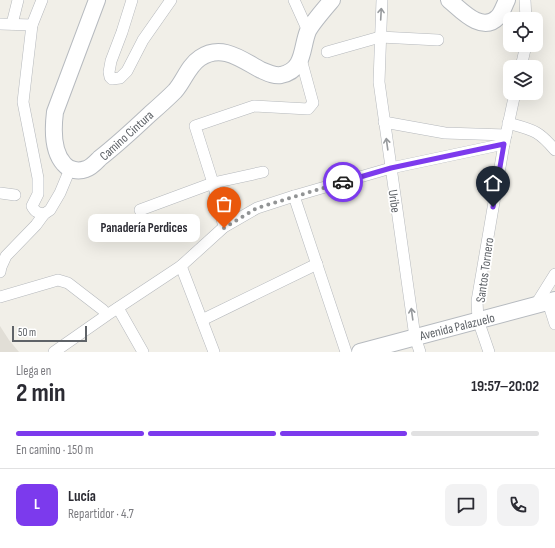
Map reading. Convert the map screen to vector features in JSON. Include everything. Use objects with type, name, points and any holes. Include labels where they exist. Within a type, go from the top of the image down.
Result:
[{"type":"main road","points":[[70,169],[60,158],[55,142],[53,129],[55,112],[97,0]]},
{"type":"main road","points":[[301,59],[308,31],[332,0]]},
{"type":"main road","points":[[449,0],[475,21],[484,23],[498,17],[507,0]]},
{"type":"main road","name":"Camino Cintura","points":[[70,169],[85,170],[115,147],[176,90],[191,66],[206,55],[218,52],[231,54],[268,73],[275,75],[288,72],[295,67],[301,59]]},
{"type":"main road","name":"Avenida Palazuelo","points":[[360,352],[546,303]]},
{"type":"street","points":[[12,24],[18,0]]},
{"type":"street","points":[[42,0],[32,25],[24,107],[38,178],[38,194],[32,206],[38,213],[44,214]]},
{"type":"street","points":[[132,0],[122,32],[110,61],[109,72],[112,79],[120,78],[126,71],[142,40],[171,0]]},
{"type":"street","points":[[294,0],[308,31]]},
{"type":"street","name":"Uribe","points":[[382,0],[379,82],[415,337],[420,352]]},
{"type":"street","points":[[525,0],[526,12]]},
{"type":"street","points":[[0,24],[32,25]]},
{"type":"street","points":[[327,52],[380,37],[438,40]]},
{"type":"street","points":[[224,228],[213,183],[195,126],[254,106],[308,109],[313,103],[301,59]]},
{"type":"street","name":"Santos Tornero","points":[[489,352],[478,320],[477,301],[505,139],[513,100]]},
{"type":"street","points":[[384,122],[446,132],[505,139]]},
{"type":"street","points":[[508,123],[537,132],[555,150]]},
{"type":"street","points":[[54,352],[181,266],[224,228],[257,208],[391,168],[505,139]]},
{"type":"street","points":[[0,272],[6,256],[36,225],[44,214],[50,210],[56,201],[70,169]]},
{"type":"street","points":[[140,210],[213,183],[263,172]]},
{"type":"street","points":[[0,193],[15,195]]},
{"type":"street","points":[[294,196],[346,352]]},
{"type":"street","points":[[202,320],[317,264]]},
{"type":"street","points":[[181,266],[214,352]]},
{"type":"street","points":[[555,274],[546,303],[555,324]]},
{"type":"street","points":[[0,297],[58,280],[68,283],[103,310]]},
{"type":"street","points":[[118,308],[143,352]]},
{"type":"shaded area","points":[[0,326],[9,340],[19,352],[0,352]]},
{"type":"way so far","points":[[224,228],[257,208],[343,182]]},
{"type":"place","name":"Panadería Perdices","points":[[224,228]]},
{"type":"route","points":[[343,182],[391,168],[504,144],[493,207]]}]
